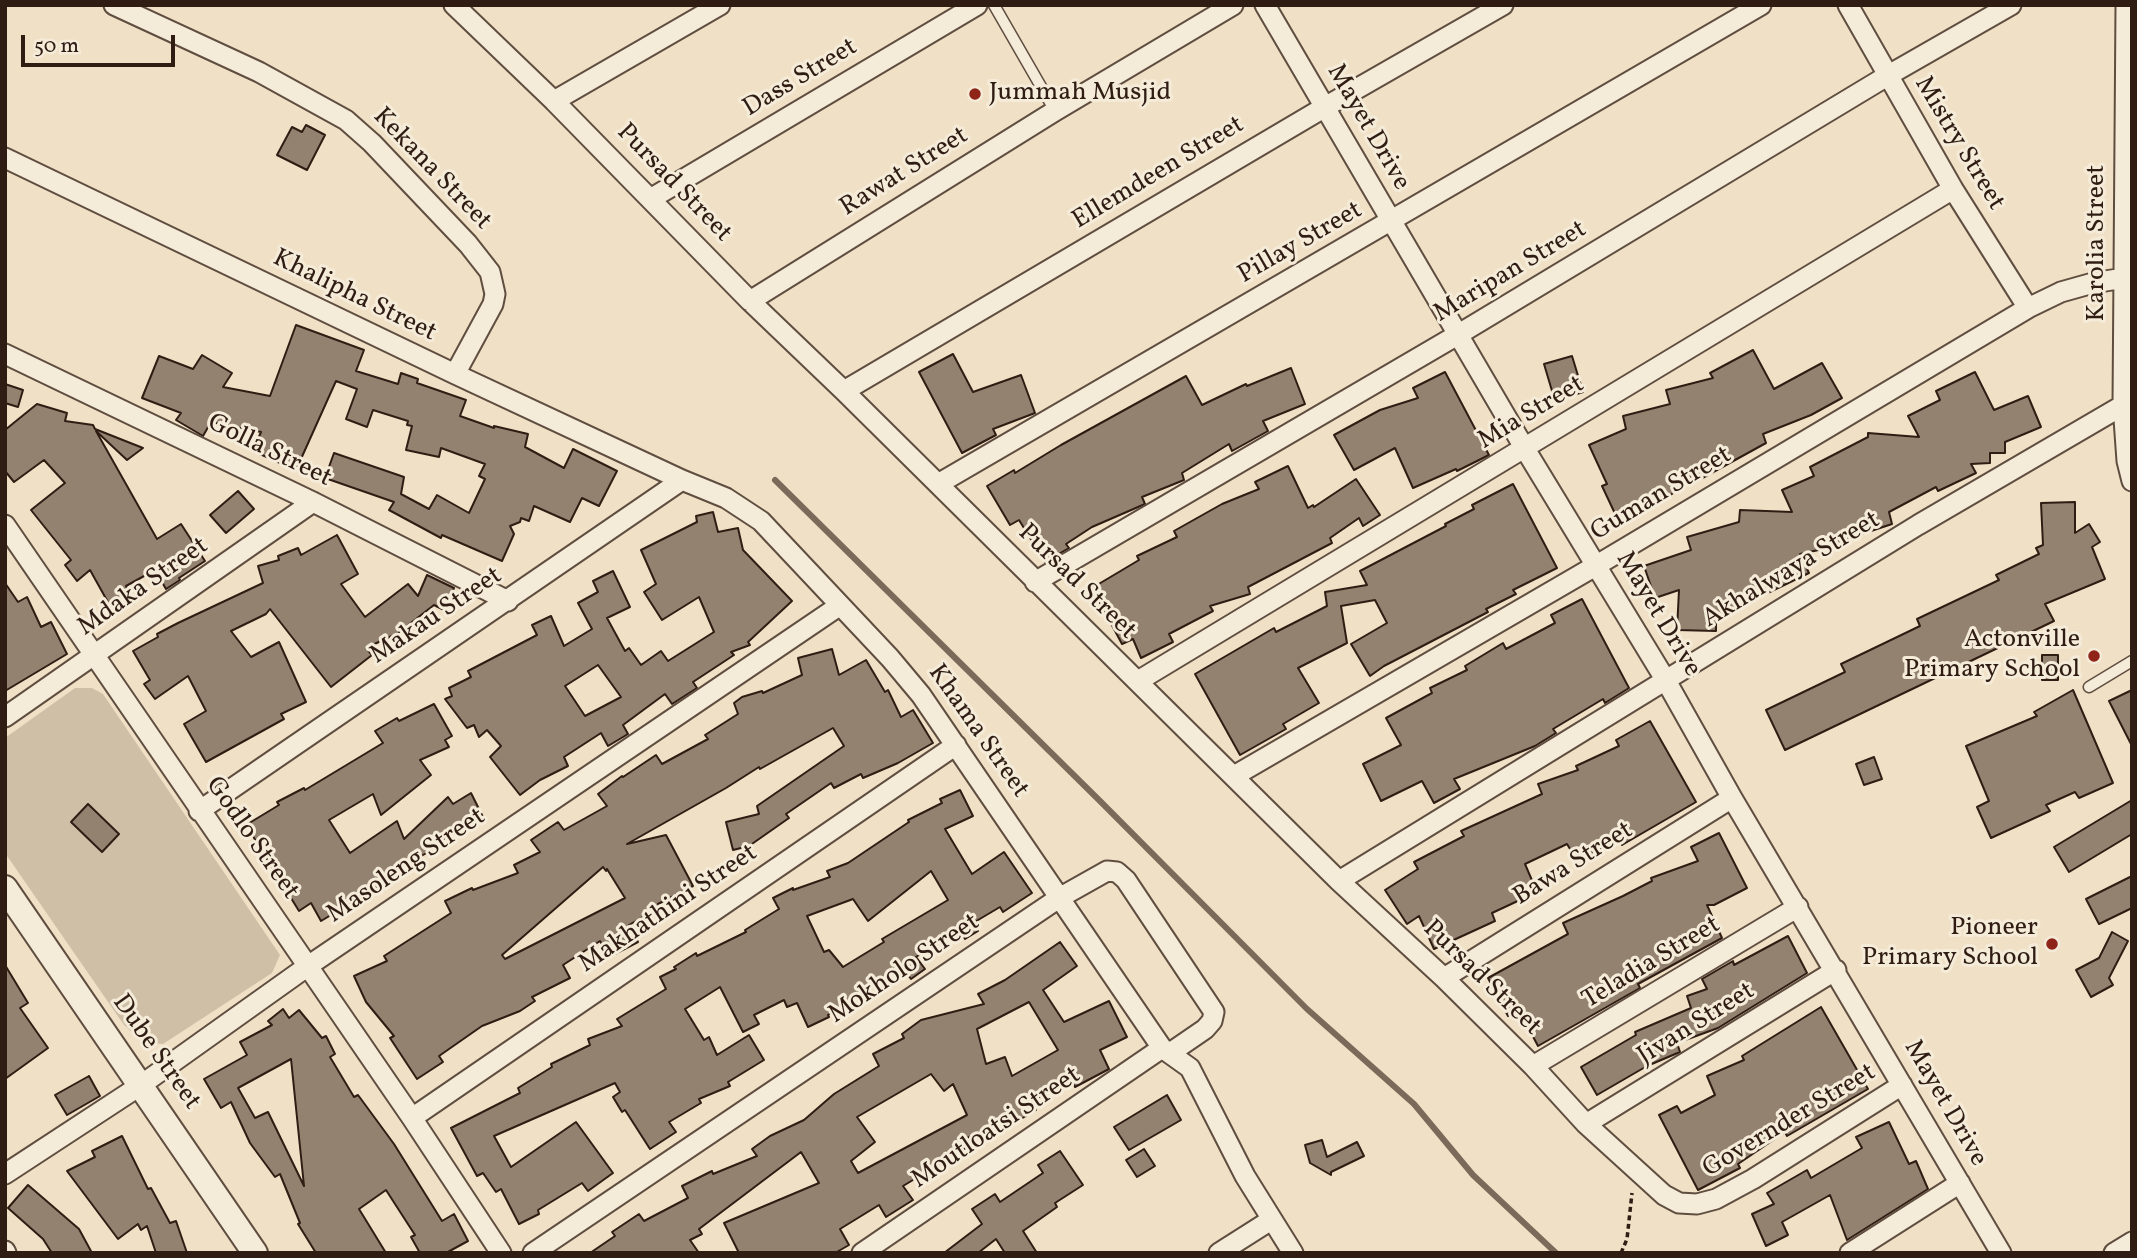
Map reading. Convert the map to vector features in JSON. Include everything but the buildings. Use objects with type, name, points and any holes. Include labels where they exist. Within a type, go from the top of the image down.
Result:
[{"type":"street","name":"Kekana Street","points":[[114,5],[259,72],[345,120],[372,142],[468,244],[490,272],[495,294],[493,304],[455,374]]},
{"type":"street","name":"Pursad Street","points":[[454,5],[652,198],[750,300],[1339,881],[1444,978],[1533,1066],[1586,1124],[1664,1195]]},
{"type":"street","points":[[554,102],[720,5]]},
{"type":"street","name":"Dass Street","points":[[652,198],[977,5]]},
{"type":"street","name":"Rawat Street","points":[[750,300],[1055,111],[1233,5]]},
{"type":"street","name":"Mayet Drive","points":[[1265,5],[1525,449],[1665,679],[1732,798],[2001,1253]]},
{"type":"street","name":"Ellemdeen Street","points":[[844,391],[1503,5]]},
{"type":"street","name":"Pillay Street","points":[[938,484],[1761,5]]},
{"type":"street","name":"Mistry Street","points":[[1848,5],[1953,189],[2028,308]]},
{"type":"street","name":"Maripan Street","points":[[1035,582],[1459,334],[1887,76],[2011,5]]},
{"type":"street","name":"Karolia Street","points":[[2128,12],[2128,155],[2124,278],[2127,461],[2132,481]]},
{"type":"street","name":"Khalipha Street","points":[[5,158],[682,480]]},
{"type":"street","name":"Mia Street","points":[[1138,681],[1953,189]]},
{"type":"street","name":"Guman Street","points":[[1234,776],[1597,565],[2028,308],[2061,292],[2124,278]]},
{"type":"street","name":"Golla Street","points":[[5,354],[313,502],[508,601]]},
{"type":"street","name":"Akhalwaya Street","points":[[1339,881],[1918,525],[2127,403]]},
{"type":"street","name":"Khama Street","points":[[682,480],[733,502],[761,521],[890,657],[921,695],[1166,1051],[1190,1068],[1245,1176],[1293,1253]]},
{"type":"street","name":"Makau Street","points":[[199,811],[682,480]]},
{"type":"street","name":"Mdaka Street","points":[[5,717],[313,502]]},
{"type":"street","name":"Godlo Street","points":[[5,524],[199,811],[412,1118],[501,1253]]},
{"type":"street","name":"Masoleng Street","points":[[5,1174],[141,1085],[308,966],[839,606]]},
{"type":"street","name":"Makhathini Street","points":[[412,1118],[956,745]]},
{"type":"street","name":"Bawa Street","points":[[1444,978],[1732,798]]},
{"type":"street","name":"Mokholo Street","points":[[533,1253],[1059,898],[1107,871],[1117,872],[1126,880],[1214,1012],[1212,1021],[1205,1029],[1166,1051]]},
{"type":"street","name":"Dube Street","points":[[5,888],[256,1253]]},
{"type":"street","name":"Teladia Street","points":[[1533,1066],[1798,907]]},
{"type":"street","name":"Jivan Street","points":[[1586,1124],[1836,970]]},
{"type":"street","name":"Moutloatsi Street","points":[[862,1253],[1166,1051]]},
{"type":"street","name":"Governder Street","points":[[1664,1195],[1679,1203],[1697,1204],[1716,1199],[1753,1179],[1902,1085]]},
{"type":"street","points":[[1850,1253],[1960,1183]]},
{"type":"street","points":[[1219,1253],[1271,1220]]},
{"type":"street","points":[[2114,1253],[2132,1242]]},
{"type":"lane","points":[[994,5],[1055,111]]},
{"type":"lane","points":[[2089,687],[2132,662]]},
{"type":"path","points":[[1621,1253],[1627,1239],[1634,1168]]},
{"type":"shaded area","points":[[75,688],[92,688],[103,694],[280,955],[272,973],[163,1044],[143,1042],[124,1025],[5,853],[5,738]]},
{"type":"waterway","points":[[775,480],[1307,1009],[1414,1104],[1473,1175],[1556,1253]]},
{"type":"place","name":"Jummah Musjid","points":[[975,94]]},
{"type":"place","name":"Actonville Primary School","points":[[2094,656]]},
{"type":"place","name":"Pioneer Primary School","points":[[2052,944]]}]
